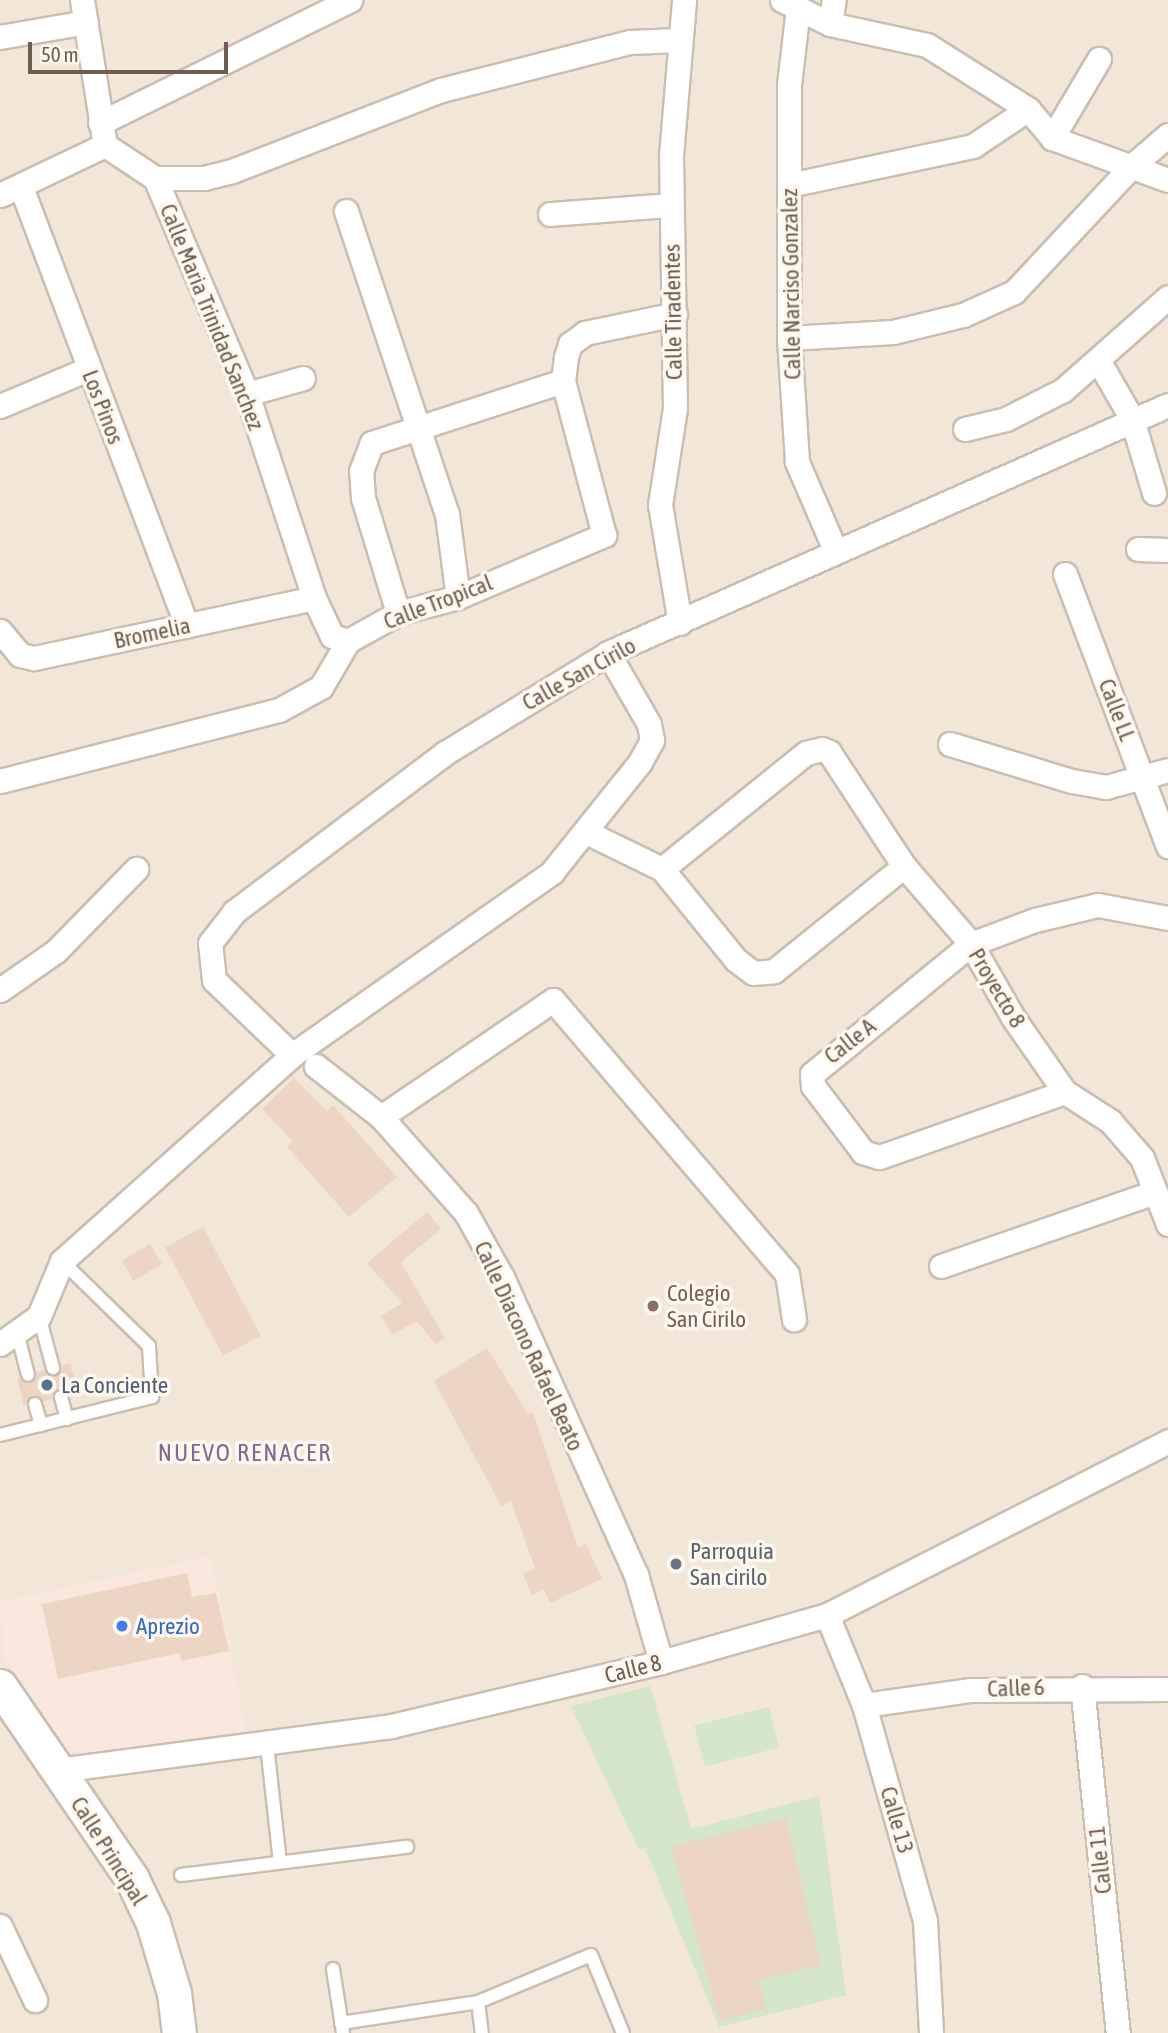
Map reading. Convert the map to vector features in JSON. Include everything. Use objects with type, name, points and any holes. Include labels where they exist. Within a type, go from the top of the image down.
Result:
[{"type":"street","points":[[10,191],[102,134],[350,0]]},
{"type":"street","name":"Calle Tiradentes","points":[[680,622],[660,505],[675,408],[675,314],[670,205],[679,40],[684,0]]},
{"type":"street","points":[[830,24],[834,0]]},
{"type":"street","points":[[790,4],[830,24],[927,44],[1028,109],[1052,138],[1133,165],[1168,180]]},
{"type":"street","name":"Calle Narciso Gonzalez","points":[[790,4],[789,338],[797,462],[836,552]]},
{"type":"street","points":[[0,37],[84,11],[102,134]]},
{"type":"street","points":[[155,178],[204,178],[232,170],[441,90],[630,42],[679,40]]},
{"type":"street","points":[[1052,138],[1099,59]]},
{"type":"street","points":[[789,185],[973,146],[1028,109]]},
{"type":"street","name":"Calle Maria Trinidad Sanchez","points":[[102,134],[155,178],[247,394],[314,598],[332,636],[348,641]]},
{"type":"street","points":[[789,338],[893,332],[963,315],[1014,292],[1133,165],[1168,135]]},
{"type":"street","name":"Los Pinos","points":[[10,191],[88,369],[187,626]]},
{"type":"street","points":[[550,214],[670,205]]},
{"type":"street","points":[[346,211],[447,514],[458,597]]},
{"type":"street","points":[[965,429],[1006,419],[1063,390],[1168,297]]},
{"type":"street","name":"Calle Tropical","points":[[348,641],[398,613],[458,597],[604,535],[564,381],[570,344],[585,333],[675,314]]},
{"type":"street","points":[[1098,360],[1132,419],[1154,493]]},
{"type":"street","points":[[0,405],[88,369]]},
{"type":"street","points":[[247,394],[303,378]]},
{"type":"street","points":[[398,613],[363,498],[362,471],[372,443],[564,381]]},
{"type":"street","name":"Calle San Cirilo","points":[[292,1055],[214,980],[210,943],[234,912],[445,753],[608,653],[985,489],[1132,419],[1168,405]]},
{"type":"street","points":[[1138,549],[1168,550]]},
{"type":"street","name":"Calle LL","points":[[1065,574],[1168,846]]},
{"type":"street","name":"Bromelia","points":[[0,631],[20,655],[34,658],[314,598]]},
{"type":"street","points":[[0,781],[279,710],[321,687],[348,641]]},
{"type":"street","points":[[8,1338],[39,1316],[62,1261],[292,1055],[552,873],[640,762],[652,740],[649,723],[608,653]]},
{"type":"street","points":[[950,744],[1072,781],[1106,786],[1168,770]]},
{"type":"street","name":"Proyecto 8","points":[[662,869],[806,753],[822,749],[835,757],[904,866],[971,944],[1014,1019],[1065,1092],[1110,1121],[1142,1158],[1168,1224]]},
{"type":"street","points":[[586,832],[662,869],[736,960],[753,973],[774,971],[904,866]]},
{"type":"street","points":[[0,990],[55,951],[136,869]]},
{"type":"street","name":"Calle A","points":[[1065,1092],[879,1157],[863,1152],[813,1086],[812,1074],[820,1064],[971,944],[1035,920],[1098,905],[1168,918]]},
{"type":"street","points":[[381,1117],[553,1000],[788,1274],[794,1319]]},
{"type":"street","name":"Calle Diacono Rafael Beato","points":[[316,1066],[381,1117],[466,1213],[503,1279],[636,1575],[661,1662]]},
{"type":"street","points":[[941,1266],[1155,1192]]},
{"type":"street","name":"Calle 8","points":[[58,1770],[267,1745],[391,1726],[661,1662],[827,1615],[1168,1441]]},
{"type":"street","name":"Calle 13","points":[[827,1615],[864,1705],[925,1921],[931,2033]]},
{"type":"street","name":"Calle Principal","points":[[0,1686],[132,1879],[153,1923],[174,1993],[179,2033]]},
{"type":"street","name":"Calle 6","points":[[864,1705],[971,1690],[1082,1686],[1168,1689]]},
{"type":"street","name":"Calle 11","points":[[1082,1686],[1118,2033]]},
{"type":"street","points":[[0,1926],[35,2000]]},
{"type":"lane","points":[[0,1436],[152,1396],[149,1346],[62,1261]]},
{"type":"lane","points":[[39,1316],[53,1368]]},
{"type":"lane","points":[[8,1338],[28,1375]]},
{"type":"lane","points":[[61,1397],[67,1419]]},
{"type":"lane","points":[[35,1404],[40,1425]]},
{"type":"lane","points":[[267,1745],[280,1862]]},
{"type":"lane","points":[[181,1875],[407,1847]]},
{"type":"lane","points":[[333,1969],[342,2028],[478,2002],[591,1955],[623,2033]]},
{"type":"lane","points":[[478,2002],[482,2033]]},
{"type":"shaded area","points":[[0,0],[1168,0],[1168,2033],[0,2033]]},
{"type":"shaded area","points":[[211,1556],[246,1730],[82,1757],[69,1754],[4,1657],[0,1602]]},
{"type":"green space","points":[[650,1686],[691,1829],[819,1796],[846,1995],[719,2027],[645,1848],[639,1850],[571,1706]]},
{"type":"green space","points":[[769,1707],[779,1748],[704,1766],[694,1726]]},
{"type":"building","points":[[294,1078],[327,1111],[333,1105],[397,1177],[349,1217],[287,1147],[293,1141],[262,1109]]},
{"type":"building","points":[[427,1212],[441,1229],[401,1262],[445,1338],[436,1344],[416,1321],[392,1335],[381,1316],[402,1303],[367,1263]]},
{"type":"building","points":[[203,1227],[261,1336],[223,1356],[165,1247]]},
{"type":"building","points":[[150,1244],[162,1264],[134,1281],[122,1261]]},
{"type":"building","points":[[487,1348],[528,1414],[533,1412],[578,1548],[586,1544],[602,1579],[550,1603],[544,1589],[532,1595],[523,1574],[535,1568],[511,1501],[501,1506],[434,1381]]},
{"type":"building","name":"La Conciente","points":[[70,1363],[78,1392],[69,1394],[58,1389],[53,1399],[43,1401],[33,1395],[24,1407],[17,1378],[31,1383],[36,1372],[45,1370],[56,1376],[61,1366]]},
{"type":"building","name":"Aprezio","points":[[187,1573],[192,1597],[216,1593],[229,1651],[181,1661],[180,1653],[58,1679],[42,1604]]},
{"type":"building","points":[[786,1818],[821,1965],[758,1981],[766,2008],[720,2021],[671,1847]]},
{"type":"place","name":"Colegio San Cirilo","points":[[653,1306]]},
{"type":"place","name":"La Conciente","points":[[47,1385]]},
{"type":"place","name":"Parroquia San cirilo","points":[[676,1564]]},
{"type":"place","name":"Aprezio","points":[[122,1626]]},
{"type":"district","name":"NUEVO RENACER","points":[[245,1453]]}]
